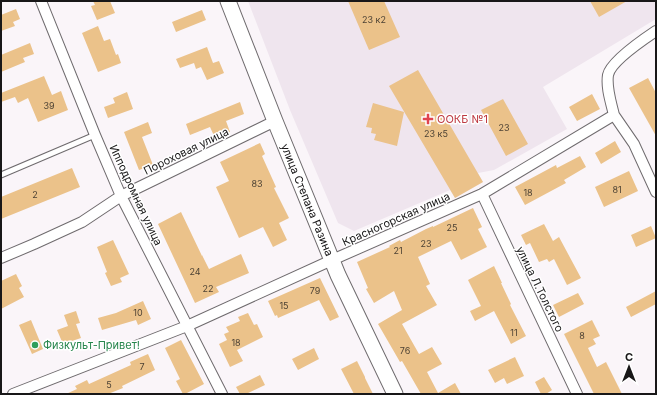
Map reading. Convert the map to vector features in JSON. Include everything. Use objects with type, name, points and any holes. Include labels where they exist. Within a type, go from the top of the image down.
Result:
[{"type":"main road","name":"улица Степана Разина","points":[[228,1],[338,275],[395,394]]},
{"type":"street","name":"Ипподромная улица","points":[[41,1],[95,136],[121,196],[222,394]]},
{"type":"street","points":[[656,31],[618,60],[608,74],[608,93],[614,115],[634,144],[656,192]]},
{"type":"street","name":"Красногорская улица","points":[[13,394],[187,326],[482,194],[614,115]]},
{"type":"street","name":"Пороховая улица","points":[[1,258],[82,222],[121,196],[275,121]]},
{"type":"street","name":"улица Л.Толстого","points":[[482,194],[577,394]]},
{"type":"lane","points":[[1,175],[95,136]]},
{"type":"shaded area","name":"ООКБ №1","points":[[248,1],[656,1],[656,19],[543,87],[567,129],[494,170],[478,173],[483,182],[455,198],[450,190],[354,231],[338,223],[290,110]]},
{"type":"building","points":[[93,1],[110,1],[115,13],[97,20],[91,6],[95,5]]},
{"type":"building","points":[[348,1],[384,1],[400,37],[369,50]]},
{"type":"building","points":[[590,1],[627,1],[599,17]]},
{"type":"building","points":[[16,9],[20,19],[13,22],[15,26],[1,31],[1,15]]},
{"type":"building","points":[[202,10],[206,20],[176,32],[172,22]]},
{"type":"building","points":[[98,26],[104,41],[110,39],[116,55],[118,54],[121,63],[98,72],[82,33]]},
{"type":"building","points":[[30,43],[34,54],[23,58],[25,62],[1,72],[1,55]]},
{"type":"building","points":[[207,47],[213,63],[219,61],[224,73],[207,80],[201,67],[196,69],[194,63],[180,68],[176,59]]},
{"type":"building","points":[[418,70],[483,182],[455,198],[389,86]]},
{"type":"building","points":[[44,76],[52,95],[61,91],[68,110],[38,122],[28,98],[18,103],[15,97],[1,102],[1,93]]},
{"type":"building","points":[[648,78],[656,93],[656,136],[629,88]]},
{"type":"building","points":[[127,92],[133,109],[108,118],[104,107],[115,103],[113,98]]},
{"type":"building","points":[[592,94],[600,109],[577,121],[569,107]]},
{"type":"building","points":[[503,99],[528,144],[506,156],[481,110]]},
{"type":"building","points":[[240,102],[244,114],[226,121],[230,132],[215,138],[210,127],[190,135],[186,124]]},
{"type":"building","points":[[373,103],[404,112],[397,146],[374,140],[376,134],[371,133],[372,128],[366,127]]},
{"type":"building","points":[[148,122],[152,133],[142,137],[153,165],[139,170],[124,132]]},
{"type":"building","points":[[615,141],[621,152],[601,164],[595,153]]},
{"type":"building","points":[[260,143],[265,154],[262,156],[276,187],[274,188],[289,218],[279,223],[287,240],[273,247],[263,227],[239,238],[216,187],[229,181],[220,162]]},
{"type":"building","points":[[580,156],[586,167],[564,180],[566,183],[525,205],[515,187],[556,165],[557,168]]},
{"type":"building","points":[[72,168],[80,187],[1,219],[1,197]]},
{"type":"building","points":[[629,171],[638,191],[604,207],[595,187]]},
{"type":"building","points":[[473,208],[482,227],[478,229],[487,247],[461,260],[451,241],[418,257],[430,284],[426,286],[437,305],[402,324],[419,354],[432,347],[442,364],[427,372],[438,393],[455,383],[461,394],[421,394],[378,324],[402,310],[394,291],[374,303],[366,289],[368,288],[357,262],[390,247],[389,246],[400,240],[401,242]]},
{"type":"building","points":[[181,212],[209,269],[241,254],[249,273],[216,287],[219,292],[195,303],[158,224]]},
{"type":"building","points":[[544,224],[553,241],[559,237],[581,278],[567,285],[554,259],[549,262],[547,259],[539,262],[530,243],[526,245],[521,235]]},
{"type":"building","points":[[651,226],[656,238],[636,247],[631,235]]},
{"type":"building","points":[[113,240],[129,274],[120,278],[122,282],[111,286],[105,273],[107,272],[97,247]]},
{"type":"building","points":[[494,266],[511,304],[510,305],[526,336],[511,344],[494,311],[475,321],[470,311],[481,306],[468,280]]},
{"type":"building","points":[[16,274],[22,286],[19,288],[24,297],[1,309],[1,281]]},
{"type":"building","points":[[320,278],[339,317],[330,321],[319,300],[278,318],[277,315],[275,316],[268,301]]},
{"type":"building","points":[[656,291],[656,304],[631,317],[626,307]]},
{"type":"building","points":[[578,293],[584,304],[559,317],[553,305]]},
{"type":"building","points":[[143,301],[151,319],[138,325],[136,320],[102,330],[98,318],[116,313]]},
{"type":"building","points":[[76,311],[80,323],[76,324],[81,338],[63,344],[57,330],[68,326],[64,315]]},
{"type":"building","points":[[248,313],[254,325],[257,324],[263,337],[237,350],[243,361],[230,367],[219,344],[227,340],[224,334],[229,332],[226,327],[240,321],[238,317]]},
{"type":"building","points":[[31,320],[43,349],[32,354],[19,325]]},
{"type":"building","points":[[592,320],[600,336],[593,339],[596,344],[588,348],[597,367],[606,362],[622,394],[594,394],[564,334]]},
{"type":"building","points":[[181,340],[204,384],[185,394],[183,394],[176,381],[180,379],[165,348]]},
{"type":"building","points":[[314,348],[319,359],[298,370],[292,359]]},
{"type":"building","points":[[148,354],[155,370],[122,386],[123,388],[108,394],[66,394],[77,389],[75,386],[87,380],[89,384],[131,365],[130,362]]},
{"type":"building","points":[[515,357],[524,376],[507,384],[504,378],[495,383],[488,370]]},
{"type":"building","points":[[357,361],[373,394],[354,394],[341,369]]},
{"type":"building","points":[[260,375],[265,385],[246,394],[240,394],[236,387]]},
{"type":"building","points":[[544,377],[552,390],[546,394],[541,394],[535,382]]},
{"type":"place","name":"ООКБ №1","points":[[428,119]]},
{"type":"place","name":"Физкульт-Привет!","points":[[35,345]]}]
